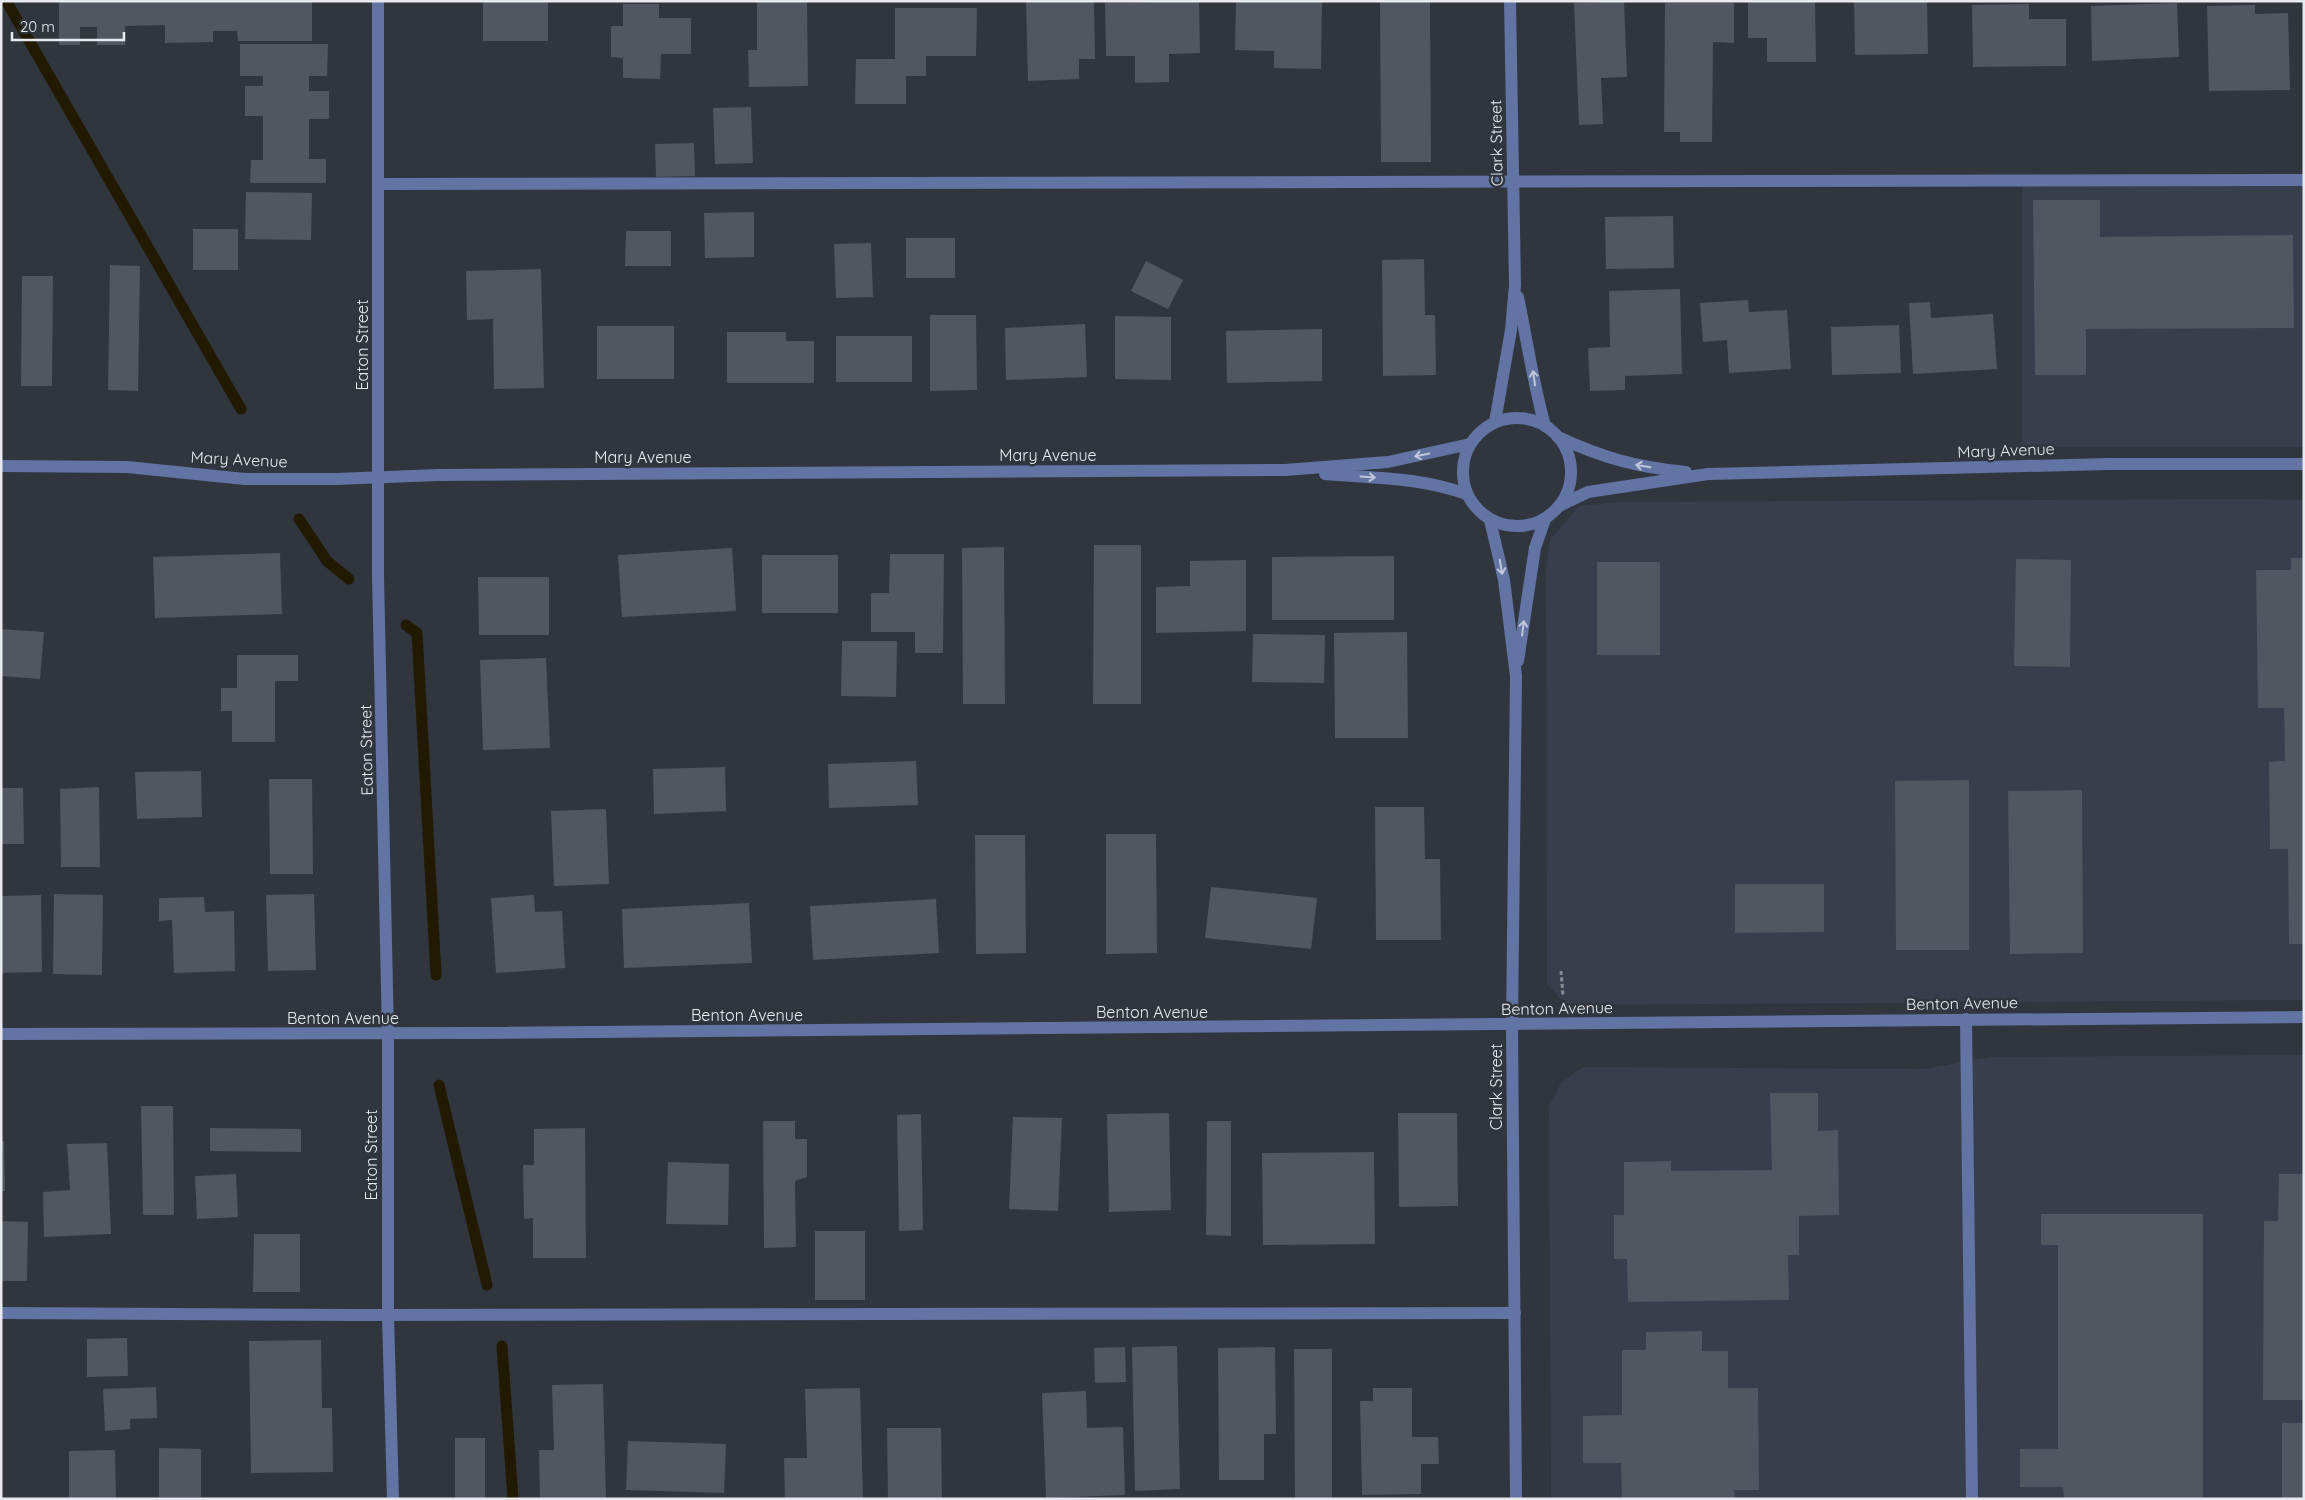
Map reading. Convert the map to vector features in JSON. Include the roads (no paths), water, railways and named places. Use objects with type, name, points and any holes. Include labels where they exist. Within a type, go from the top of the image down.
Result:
[{"type":"street","name":"Eaton Street","points":[[378,1],[380,476],[378,576],[388,1034],[388,1315],[393,1499]]},
{"type":"street","name":"Clark Street","points":[[1495,422],[1509,340],[1515,284],[1510,1]]},
{"type":"street","points":[[378,184],[2304,180]]},
{"type":"street","name":"Clark Street","points":[[1515,284],[1532,359],[1537,397],[1545,426]]},
{"type":"street","points":[[1520,419],[1545,426],[1558,437],[1598,456],[1633,465],[1708,474],[1588,492],[1559,506],[1545,518],[1527,525],[1508,526],[1490,520],[1476,508],[1466,494],[1462,477],[1463,460],[1470,444],[1480,431],[1495,422],[1520,419]]},
{"type":"street","points":[[1558,437],[1568,453],[1571,471],[1568,490],[1559,506]]},
{"type":"street","name":"Mary Avenue","points":[[1,466],[127,467],[245,479],[380,476],[1285,470],[1388,462],[1470,444]]},
{"type":"street","name":"Mary Avenue","points":[[1708,474],[2108,464],[2304,464]]},
{"type":"street","name":"Mary Avenue","points":[[1285,470],[1413,481],[1446,486],[1466,494]]},
{"type":"street","points":[[1516,676],[1535,548],[1545,518]]},
{"type":"street","points":[[1490,520],[1504,580],[1516,676]]},
{"type":"street","name":"Clark Street","points":[[1516,676],[1512,1025],[1516,1499]]},
{"type":"street","name":"Benton Avenue","points":[[1,1034],[388,1034],[2304,1017]]},
{"type":"street","points":[[1966,1019],[1972,1499]]},
{"type":"street","points":[[1,1313],[388,1315],[1515,1313]]},
{"type":"waterway","points":[[8,4],[241,409]]},
{"type":"waterway","points":[[299,519],[327,561],[349,579]]},
{"type":"waterway","points":[[406,625],[417,633],[436,975]]},
{"type":"waterway","points":[[439,1085],[487,1285]]},
{"type":"waterway","points":[[502,1346],[513,1499]]}]
